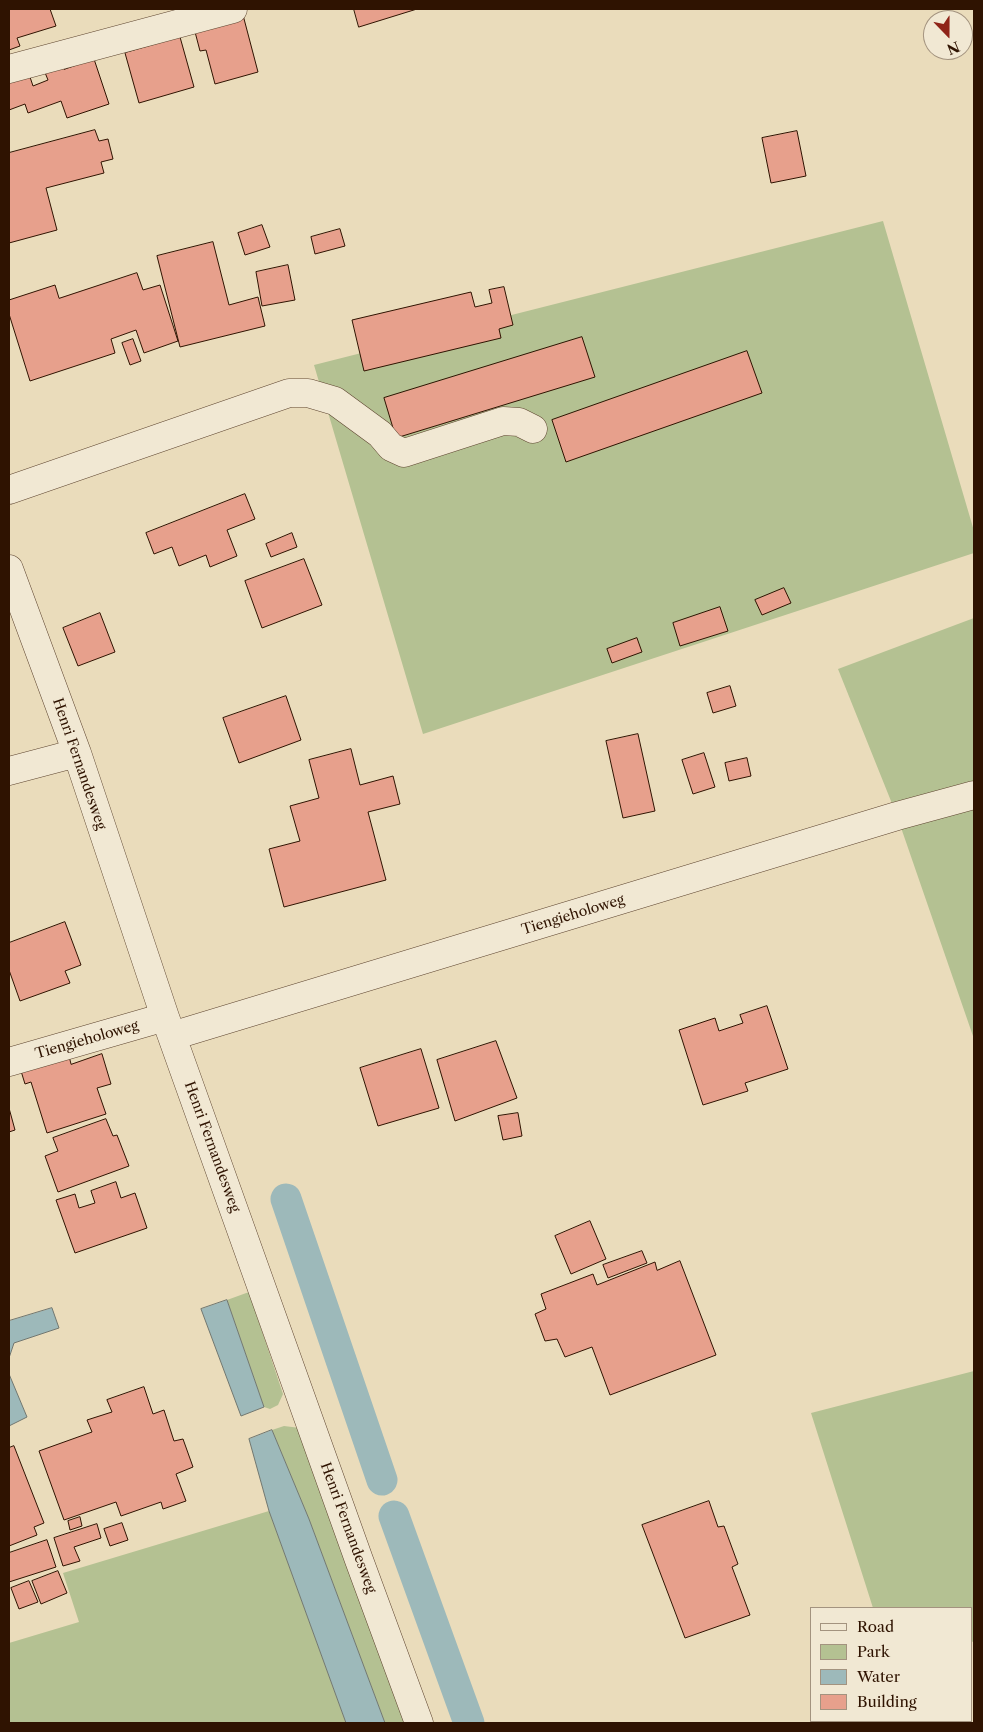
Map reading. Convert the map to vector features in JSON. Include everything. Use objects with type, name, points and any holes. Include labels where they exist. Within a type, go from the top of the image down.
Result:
[{"type":"street","points":[[9,69],[233,9]]},
{"type":"street","points":[[9,490],[289,393],[308,393],[335,401],[380,434],[391,447],[404,453],[503,421],[519,422],[533,429]]},
{"type":"street","name":"Henri Fernandesweg","points":[[9,569],[77,753],[169,1026],[419,1723]]},
{"type":"street","points":[[9,771],[77,753]]},
{"type":"street","name":"Tiengieholoweg","points":[[9,1062],[169,1026],[974,794]]},
{"type":"green space","points":[[883,221],[974,531],[974,553],[423,734],[314,365]]},
{"type":"green space","points":[[974,618],[974,1039],[897,816],[838,669]]},
{"type":"green space","points":[[249,1292],[283,1394],[278,1405],[270,1409],[264,1407],[227,1300]]},
{"type":"green space","points":[[974,1371],[974,1641],[973,1607],[873,1607],[811,1413]]},
{"type":"green space","points":[[284,1426],[300,1428],[407,1723],[385,1723],[309,1519],[272,1430]]},
{"type":"green space","points":[[269,1511],[346,1723],[9,1723],[9,1643],[79,1622],[63,1573]]},
{"type":"water","points":[[227,1300],[264,1407],[241,1416],[201,1309]]},
{"type":"water","points":[[52,1308],[59,1328],[14,1343],[9,1358],[9,1321]]},
{"type":"water","points":[[9,1374],[27,1417],[9,1426]]},
{"type":"water","points":[[272,1430],[309,1519],[385,1723],[346,1723],[269,1511],[249,1439]]},
{"type":"building","points":[[9,9],[50,9],[56,26],[17,38],[20,46],[9,50]]},
{"type":"building","points":[[354,9],[417,9],[359,27]]},
{"type":"building","points":[[243,15],[258,72],[215,84],[206,50],[200,51],[194,28]]},
{"type":"building","points":[[180,37],[194,87],[139,103],[125,53]]},
{"type":"building","points":[[94,59],[109,104],[67,118],[61,101],[28,113],[25,104],[9,110],[9,78],[28,71],[33,86],[48,80],[44,70],[62,64],[64,69]]},
{"type":"building","points":[[95,130],[99,141],[108,139],[113,159],[101,162],[104,173],[46,188],[57,230],[9,243],[9,153]]},
{"type":"building","points":[[797,131],[806,176],[771,183],[762,138]]},
{"type":"building","points":[[262,225],[270,247],[245,255],[238,233]]},
{"type":"building","points":[[340,229],[345,246],[315,254],[311,237]]},
{"type":"building","points":[[213,242],[229,305],[258,297],[265,326],[180,347],[157,256]]},
{"type":"building","points":[[288,265],[295,300],[262,306],[256,272]]},
{"type":"building","points":[[137,273],[143,290],[160,285],[178,341],[144,353],[136,330],[111,339],[115,353],[30,381],[9,314],[9,300],[55,285],[59,298]]},
{"type":"building","points":[[504,287],[513,325],[499,329],[501,338],[364,371],[352,320],[471,292],[475,307],[492,303],[489,290]]},
{"type":"building","points":[[582,337],[595,377],[396,438],[384,398]]},
{"type":"building","points":[[133,339],[141,361],[130,365],[122,343]]},
{"type":"building","points":[[747,351],[762,393],[566,462],[552,420]]},
{"type":"building","points":[[245,494],[255,519],[227,530],[237,556],[210,567],[206,555],[179,566],[172,547],[154,554],[146,533]]},
{"type":"building","points":[[292,533],[297,547],[271,557],[266,544]]},
{"type":"building","points":[[304,559],[322,605],[262,628],[245,581]]},
{"type":"building","points":[[784,588],[791,603],[762,615],[755,600]]},
{"type":"building","points":[[720,607],[728,631],[680,646],[673,623]]},
{"type":"building","points":[[100,613],[115,652],[78,666],[63,628]]},
{"type":"building","points":[[637,638],[642,652],[612,663],[607,649]]},
{"type":"building","points":[[730,686],[736,706],[713,713],[707,693]]},
{"type":"building","points":[[286,696],[301,740],[239,763],[223,718]]},
{"type":"building","points":[[638,734],[655,811],[623,818],[606,741]]},
{"type":"building","points":[[351,749],[360,785],[393,776],[400,804],[368,812],[386,880],[284,907],[269,849],[300,841],[290,806],[319,798],[309,760]]},
{"type":"building","points":[[704,753],[715,787],[693,794],[682,760]]},
{"type":"building","points":[[747,758],[751,776],[729,781],[725,763]]},
{"type":"building","points":[[65,922],[81,965],[65,971],[70,983],[20,1001],[9,970],[9,943]]},
{"type":"building","points":[[767,1006],[788,1069],[745,1083],[748,1091],[703,1105],[679,1030],[715,1018],[719,1031],[743,1023],[740,1015]]},
{"type":"building","points":[[496,1041],[517,1098],[455,1121],[437,1060]]},
{"type":"building","points":[[421,1049],[439,1108],[378,1126],[360,1068]]},
{"type":"building","points":[[102,1054],[111,1084],[97,1088],[106,1114],[47,1133],[31,1082],[25,1084],[21,1071],[69,1056],[71,1064]]},
{"type":"building","points":[[9,1108],[15,1130],[9,1132]]},
{"type":"building","points":[[518,1113],[522,1136],[503,1140],[498,1116]]},
{"type":"building","points":[[106,1119],[113,1136],[117,1135],[129,1166],[58,1192],[45,1156],[58,1151],[53,1138]]},
{"type":"building","points":[[116,1182],[121,1198],[135,1193],[147,1228],[75,1253],[56,1200],[75,1194],[79,1208],[95,1203],[91,1191]]},
{"type":"building","points":[[590,1221],[606,1259],[571,1274],[555,1236]]},
{"type":"building","points":[[642,1251],[647,1263],[608,1278],[603,1265]]},
{"type":"building","points":[[680,1261],[716,1355],[610,1395],[592,1347],[565,1357],[557,1339],[545,1341],[535,1314],[546,1309],[541,1294],[593,1274],[597,1285],[655,1262],[657,1270]]},
{"type":"building","points":[[144,1387],[153,1414],[164,1410],[174,1441],[183,1439],[193,1467],[176,1474],[186,1501],[163,1509],[161,1502],[121,1516],[116,1502],[64,1520],[39,1451],[92,1432],[87,1420],[112,1412],[107,1400]]},
{"type":"building","points":[[14,1446],[44,1523],[34,1527],[37,1535],[9,1546],[9,1448]]},
{"type":"building","points":[[709,1501],[718,1527],[724,1526],[738,1564],[732,1567],[750,1615],[685,1638],[642,1525]]},
{"type":"building","points":[[80,1517],[82,1526],[70,1530],[68,1521]]},
{"type":"building","points":[[122,1523],[128,1540],[110,1546],[104,1529]]},
{"type":"building","points":[[97,1524],[101,1538],[74,1547],[80,1561],[63,1566],[54,1538]]},
{"type":"building","points":[[47,1540],[56,1567],[9,1582],[9,1553]]},
{"type":"building","points":[[58,1571],[67,1593],[41,1604],[32,1581]]},
{"type":"building","points":[[29,1581],[38,1602],[19,1609],[11,1588]]},
{"type":"waterway","points":[[286,1199],[382,1480]]},
{"type":"waterway","points":[[394,1516],[469,1723]]}]
